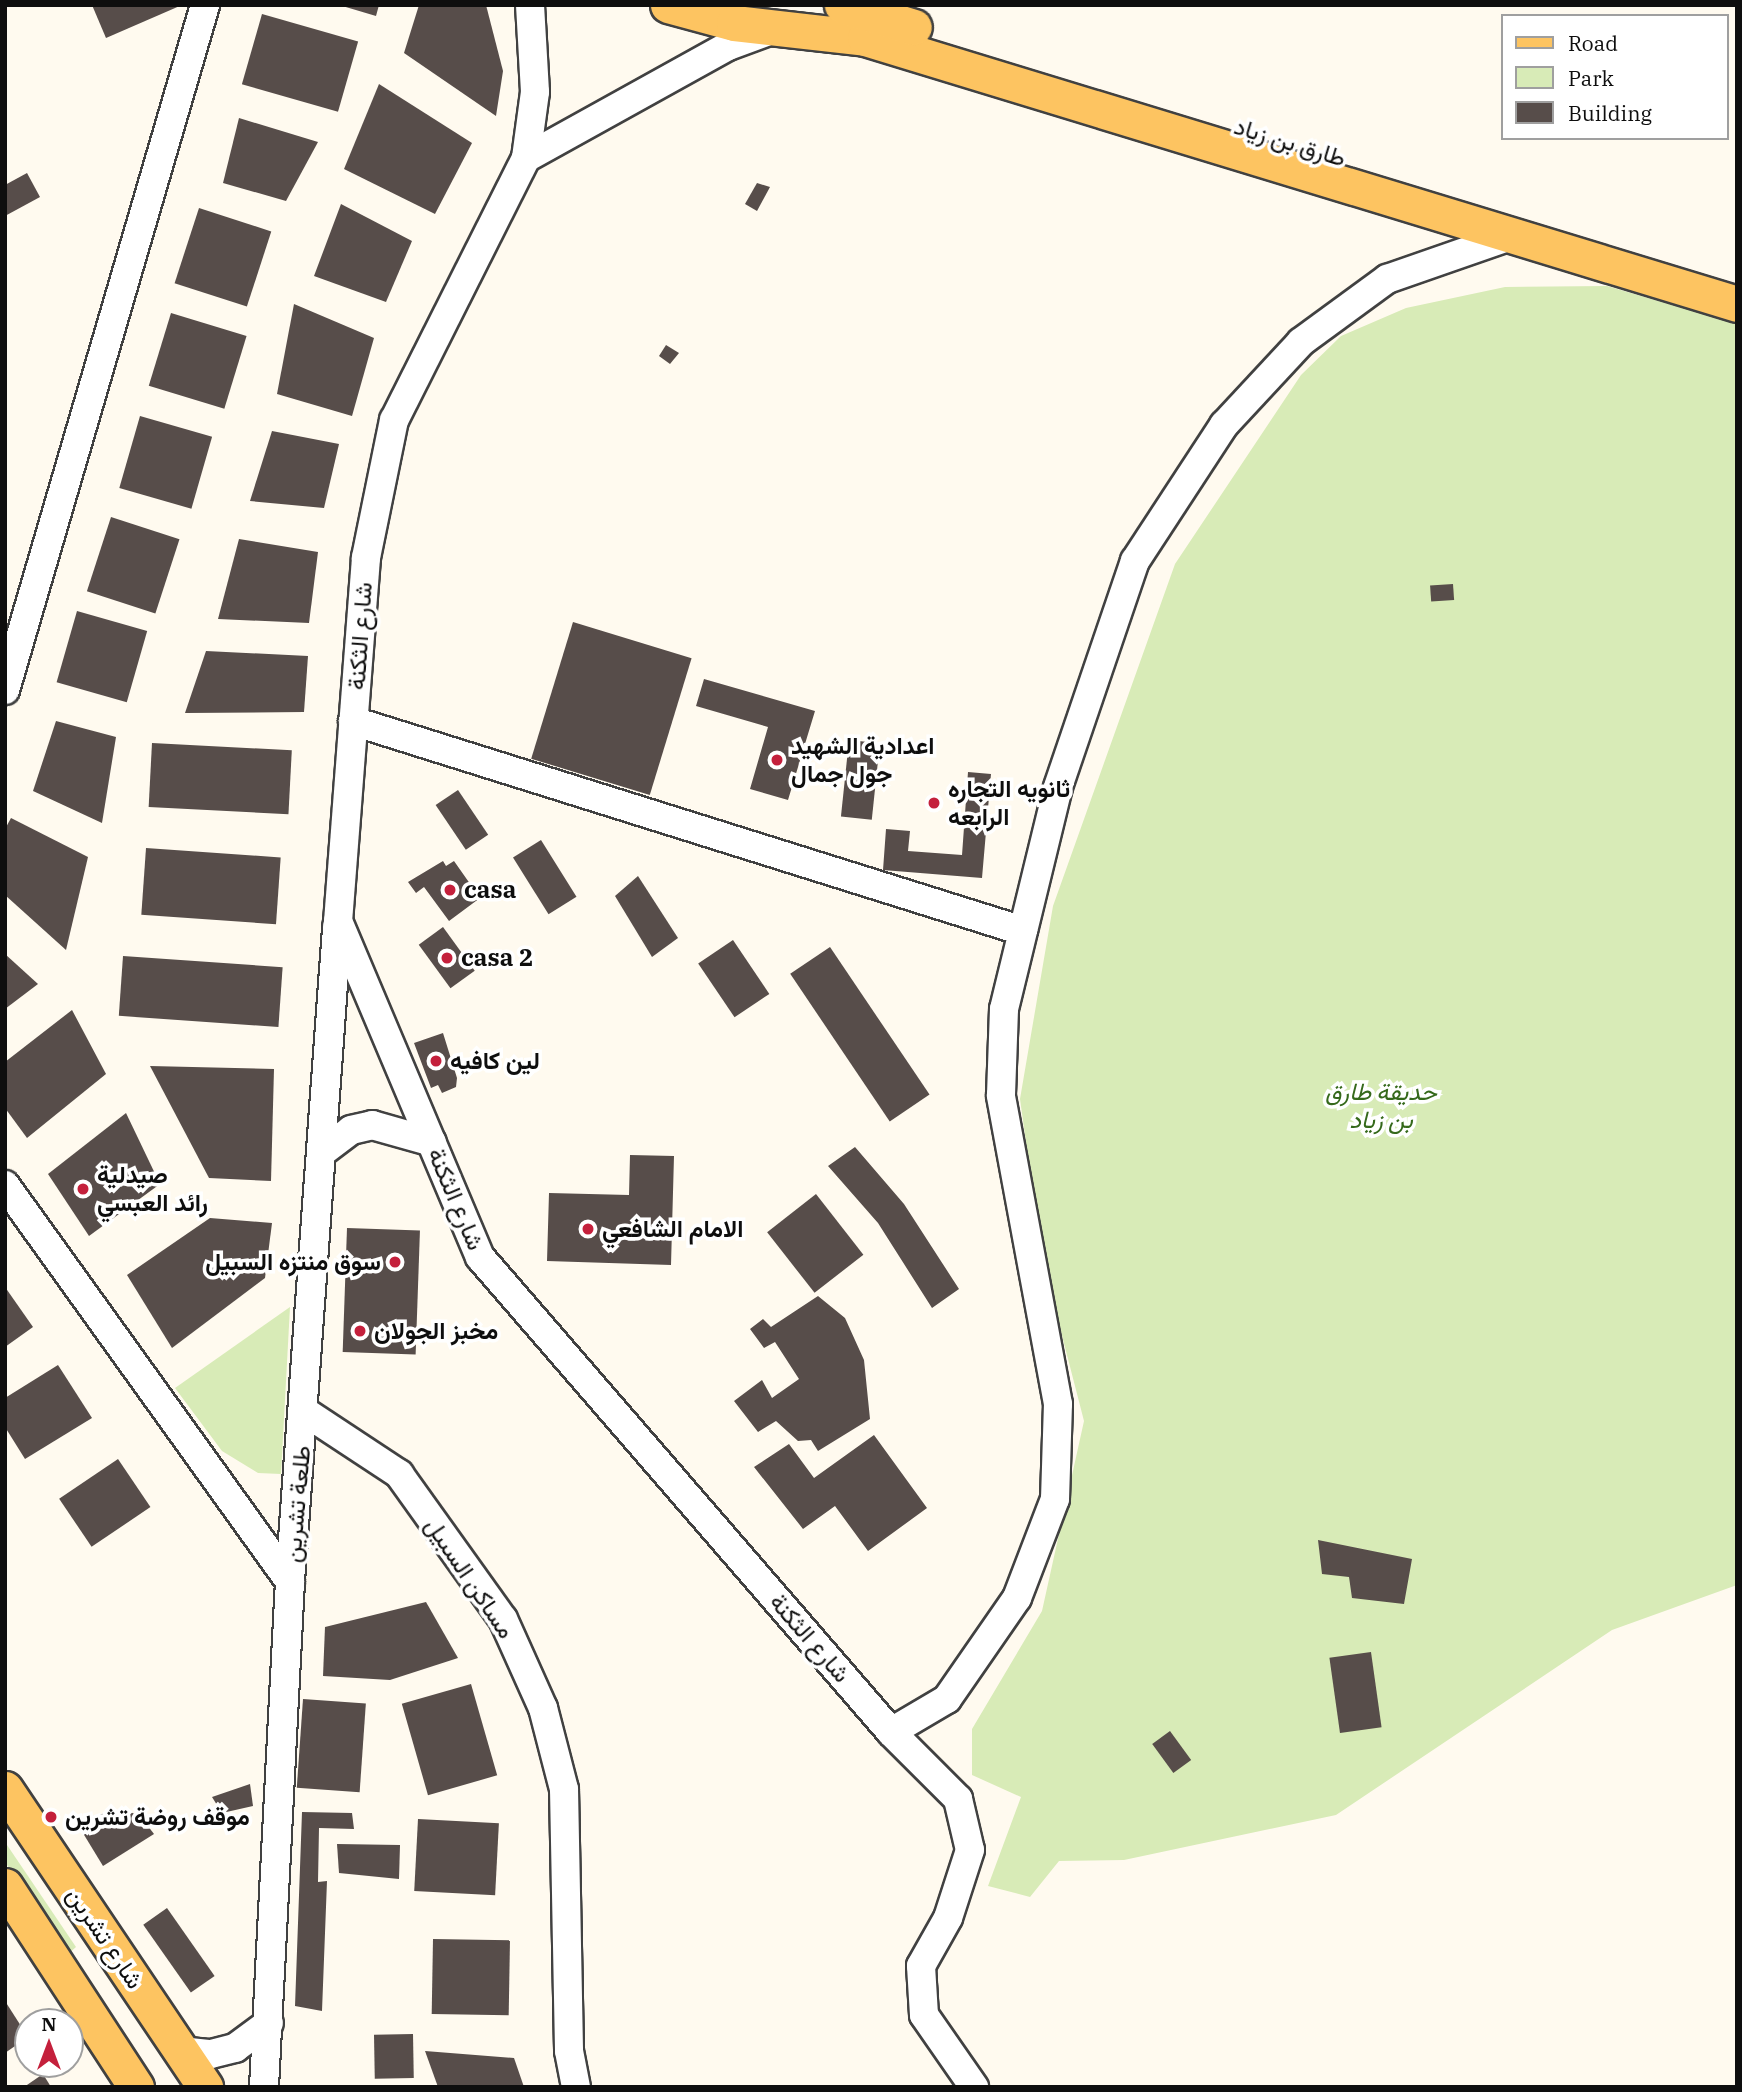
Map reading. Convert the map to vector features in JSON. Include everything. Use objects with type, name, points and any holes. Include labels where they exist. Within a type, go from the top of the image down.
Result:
[{"type":"main road","points":[[668,5],[734,25],[785,25],[865,38],[1516,234],[1737,304]]},
{"type":"main road","name":"طارق بن زياد","points":[[842,5],[1737,280]]},
{"type":"main road","name":"شارع تشرين","points":[[5,1789],[205,2087]]},
{"type":"main road","points":[[5,1886],[136,2087]]},
{"type":"main road","points":[[71,1988],[118,1958]]},
{"type":"street","points":[[5,690],[205,5]]},
{"type":"street","name":"شارع الثكنة","points":[[530,5],[536,92],[526,158],[394,420],[366,558],[338,921],[480,1257],[891,1732],[958,1799],[970,1850],[948,1918],[921,1966],[922,1991],[924,2015],[974,2087]]},
{"type":"street","points":[[526,158],[734,25]]},
{"type":"street","points":[[891,1732],[947,1699],[955,1688],[1017,1598],[1055,1499],[1058,1404],[1001,1095],[1004,1009],[1058,787],[1135,561],[1224,425],[1301,342],[1387,279],[1516,234]]},
{"type":"street","points":[[353,721],[485,758],[1023,931]]},
{"type":"street","name":"طلعة تشرين","points":[[264,2087],[290,1581],[305,1412],[338,921]]},
{"type":"street","points":[[322,1152],[351,1130],[372,1125],[432,1142]]},
{"type":"street","points":[[5,1185],[290,1581]]},
{"type":"street","name":"مساكن السبيل","points":[[305,1412],[399,1474],[503,1619],[543,1708],[564,1789],[569,2051],[576,2087]]},
{"type":"street","points":[[180,2051],[211,2053],[235,2048],[269,2023]]},
{"type":"green space","name":"حديقة طارق بن زياد","points":[[1607,286],[1737,324],[1737,1585],[1612,1630],[1336,1815],[1124,1860],[1059,1861],[1030,1897],[988,1886],[1021,1797],[972,1775],[972,1729],[1042,1611],[1084,1421],[1042,1258],[1020,1099],[1053,906],[1175,564],[1301,375],[1341,336],[1406,308],[1505,287]]},
{"type":"green space","points":[[290,1307],[281,1474],[258,1473],[222,1451],[175,1388]]},
{"type":"green space","points":[[5,1842],[76,1947],[67,1955],[5,1862]]},
{"type":"building","points":[[92,5],[182,5],[106,38]]},
{"type":"building","points":[[339,5],[379,5],[376,16]]},
{"type":"building","points":[[419,5],[486,5],[503,71],[496,116],[404,53]]},
{"type":"building","points":[[262,14],[358,42],[338,112],[242,84]]},
{"type":"building","points":[[379,84],[472,143],[435,214],[344,169]]},
{"type":"building","points":[[239,118],[318,142],[286,201],[223,183]]},
{"type":"building","points":[[27,173],[40,197],[5,216],[5,185]]},
{"type":"building","points":[[757,183],[770,187],[757,211],[745,204]]},
{"type":"building","points":[[341,204],[412,241],[386,302],[314,276]]},
{"type":"building","points":[[199,208],[271,231],[247,307],[175,283]]},
{"type":"building","points":[[294,304],[374,338],[352,416],[277,394]]},
{"type":"building","points":[[171,313],[247,336],[224,409],[149,386]]},
{"type":"building","points":[[666,345],[679,353],[670,364],[659,356]]},
{"type":"building","points":[[140,416],[212,437],[191,509],[119,488]]},
{"type":"building","points":[[272,431],[339,444],[324,508],[250,501]]},
{"type":"building","points":[[111,517],[179,539],[155,613],[87,591]]},
{"type":"building","points":[[239,539],[318,552],[309,623],[218,619]]},
{"type":"building","points":[[1453,584],[1454,600],[1431,602],[1430,586]]},
{"type":"building","points":[[77,611],[147,631],[127,702],[57,682]]},
{"type":"building","points":[[573,622],[692,658],[650,795],[531,759]]},
{"type":"building","points":[[206,651],[308,656],[304,712],[185,713]]},
{"type":"building","points":[[704,679],[815,711],[788,800],[750,789],[768,727],[696,706]]},
{"type":"building","points":[[56,721],[116,737],[102,823],[33,791]]},
{"type":"building","points":[[849,740],[880,743],[872,820],[841,817]]},
{"type":"building","points":[[152,743],[292,750],[288,814],[149,807]]},
{"type":"building","points":[[968,772],[991,774],[982,878],[883,870],[886,829],[910,831],[908,851],[962,855]]},
{"type":"building","points":[[458,790],[488,835],[466,850],[436,805]]},
{"type":"building","points":[[11,818],[88,857],[66,950],[5,895],[5,829]]},
{"type":"building","points":[[541,840],[577,897],[549,914],[513,857]]},
{"type":"building","points":[[146,848],[281,857],[276,924],[141,915]]},
{"type":"building","name":"casa","points":[[443,861],[446,866],[454,861],[480,898],[449,921],[424,887],[416,893],[408,882]]},
{"type":"building","points":[[638,876],[678,938],[652,957],[615,896]]},
{"type":"building","name":"casa 2","points":[[443,927],[475,971],[450,988],[419,945]]},
{"type":"building","points":[[733,940],[769,994],[735,1017],[698,963]]},
{"type":"building","points":[[830,947],[930,1095],[890,1121],[790,974]]},
{"type":"building","points":[[5,954],[38,984],[5,1009]]},
{"type":"building","points":[[123,956],[283,967],[278,1027],[119,1016]]},
{"type":"building","points":[[72,1010],[106,1074],[27,1138],[5,1108],[5,1062]]},
{"type":"building","name":"لين كافيه","points":[[443,1033],[457,1078],[456,1087],[442,1093],[438,1085],[431,1088],[414,1043]]},
{"type":"building","points":[[150,1066],[274,1069],[271,1181],[209,1178]]},
{"type":"building","points":[[126,1113],[160,1184],[89,1236],[48,1174]]},
{"type":"building","points":[[855,1147],[904,1204],[959,1289],[932,1308],[878,1223],[828,1166]]},
{"type":"building","points":[[630,1155],[674,1156],[671,1265],[547,1261],[549,1193],[629,1195]]},
{"type":"building","points":[[816,1194],[863,1255],[815,1293],[767,1232]]},
{"type":"building","points":[[210,1218],[272,1223],[265,1278],[172,1348],[127,1275]]},
{"type":"building","points":[[347,1228],[420,1231],[416,1354],[343,1352]]},
{"type":"building","points":[[5,1287],[33,1327],[5,1347]]},
{"type":"building","points":[[818,1296],[845,1318],[864,1360],[870,1419],[818,1451],[811,1440],[798,1441],[776,1421],[758,1432],[734,1401],[762,1380],[772,1398],[799,1379],[775,1342],[764,1348],[750,1329],[763,1319],[771,1327]]},
{"type":"building","points":[[58,1365],[92,1418],[25,1459],[5,1427],[5,1398]]},
{"type":"building","points":[[874,1435],[927,1508],[868,1551],[835,1506],[803,1529],[754,1467],[789,1444],[814,1478]]},
{"type":"building","points":[[118,1459],[150,1507],[92,1547],[59,1499]]},
{"type":"building","points":[[1318,1540],[1412,1559],[1404,1604],[1352,1598],[1349,1577],[1322,1574]]},
{"type":"building","points":[[426,1602],[458,1658],[390,1680],[323,1676],[325,1627]]},
{"type":"building","points":[[1371,1652],[1382,1727],[1340,1733],[1329,1658]]},
{"type":"building","points":[[471,1684],[497,1775],[428,1795],[402,1704]]},
{"type":"building","points":[[303,1699],[366,1703],[360,1792],[297,1788]]},
{"type":"building","points":[[1170,1731],[1191,1760],[1173,1773],[1152,1744]]},
{"type":"building","points":[[250,1784],[253,1806],[222,1813],[212,1797]]},
{"type":"building","points":[[124,1809],[141,1817],[154,1834],[103,1866],[75,1820]]},
{"type":"building","points":[[302,1812],[352,1813],[354,1829],[319,1828],[318,1882],[327,1881],[322,2011],[295,2006]]},
{"type":"building","points":[[418,1819],[499,1823],[495,1895],[414,1891]]},
{"type":"building","points":[[337,1844],[400,1845],[399,1879],[339,1873]]},
{"type":"building","points":[[167,1908],[215,1976],[191,1993],[143,1925]]},
{"type":"building","points":[[433,1939],[510,1940],[509,2015],[432,2014]]},
{"type":"building","points":[[5,2001],[14,2015],[14,2047],[5,2053]]},
{"type":"building","points":[[413,2034],[414,2078],[375,2079],[374,2035]]},
{"type":"building","points":[[425,2051],[514,2058],[524,2087],[438,2087]]},
{"type":"building","points":[[37,2078],[45,2078],[51,2087],[24,2087]]},
{"type":"place","name":"اعدادية الشهيد جول جمال","points":[[777,760]]},
{"type":"place","name":"ثانويه التجاره الرابعه","points":[[934,803]]},
{"type":"place","name":"casa","points":[[450,890]]},
{"type":"place","name":"casa 2","points":[[447,958]]},
{"type":"place","name":"لين كافيه","points":[[436,1061]]},
{"type":"place","name":"صيدلية رائد العبسي","points":[[83,1189]]},
{"type":"place","name":"الامام الشافعي","points":[[588,1229]]},
{"type":"place","name":"سوق منتزه السبيل","points":[[395,1262]]},
{"type":"place","name":"مخبز الجولان","points":[[360,1331]]},
{"type":"place","name":"موقف روضة تشرين","points":[[51,1817]]}]
